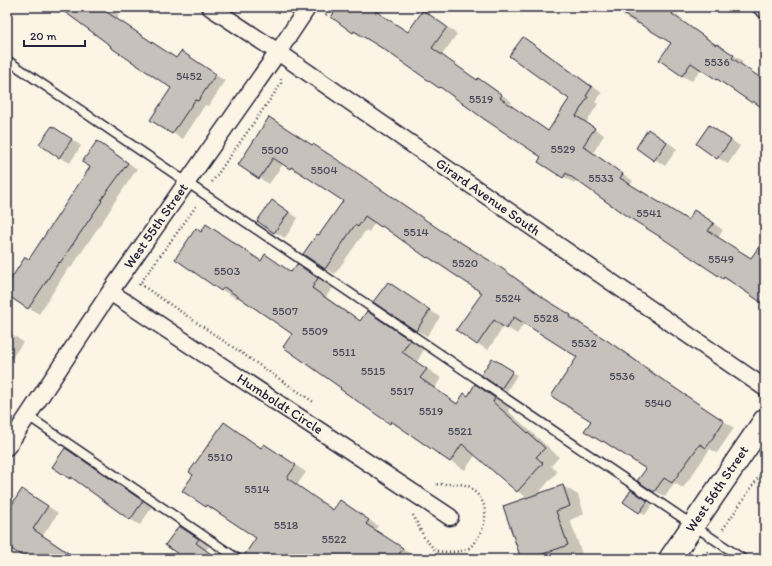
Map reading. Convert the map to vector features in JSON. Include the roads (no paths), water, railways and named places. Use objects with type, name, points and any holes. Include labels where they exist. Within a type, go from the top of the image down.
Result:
[{"type":"street","name":"Girard Avenue South","points":[[210,7],[278,52],[765,388]]},
{"type":"street","name":"West 55th Street","points":[[9,439],[28,416],[110,292],[308,7]]},
{"type":"street","points":[[761,7],[765,10]]},
{"type":"street","name":"Humboldt Circle","points":[[110,292],[450,517]]},
{"type":"street","name":"West 56th Street","points":[[670,559],[765,420]]},
{"type":"lane","points":[[7,60],[743,559]]},
{"type":"lane","points":[[28,416],[238,559]]}]
